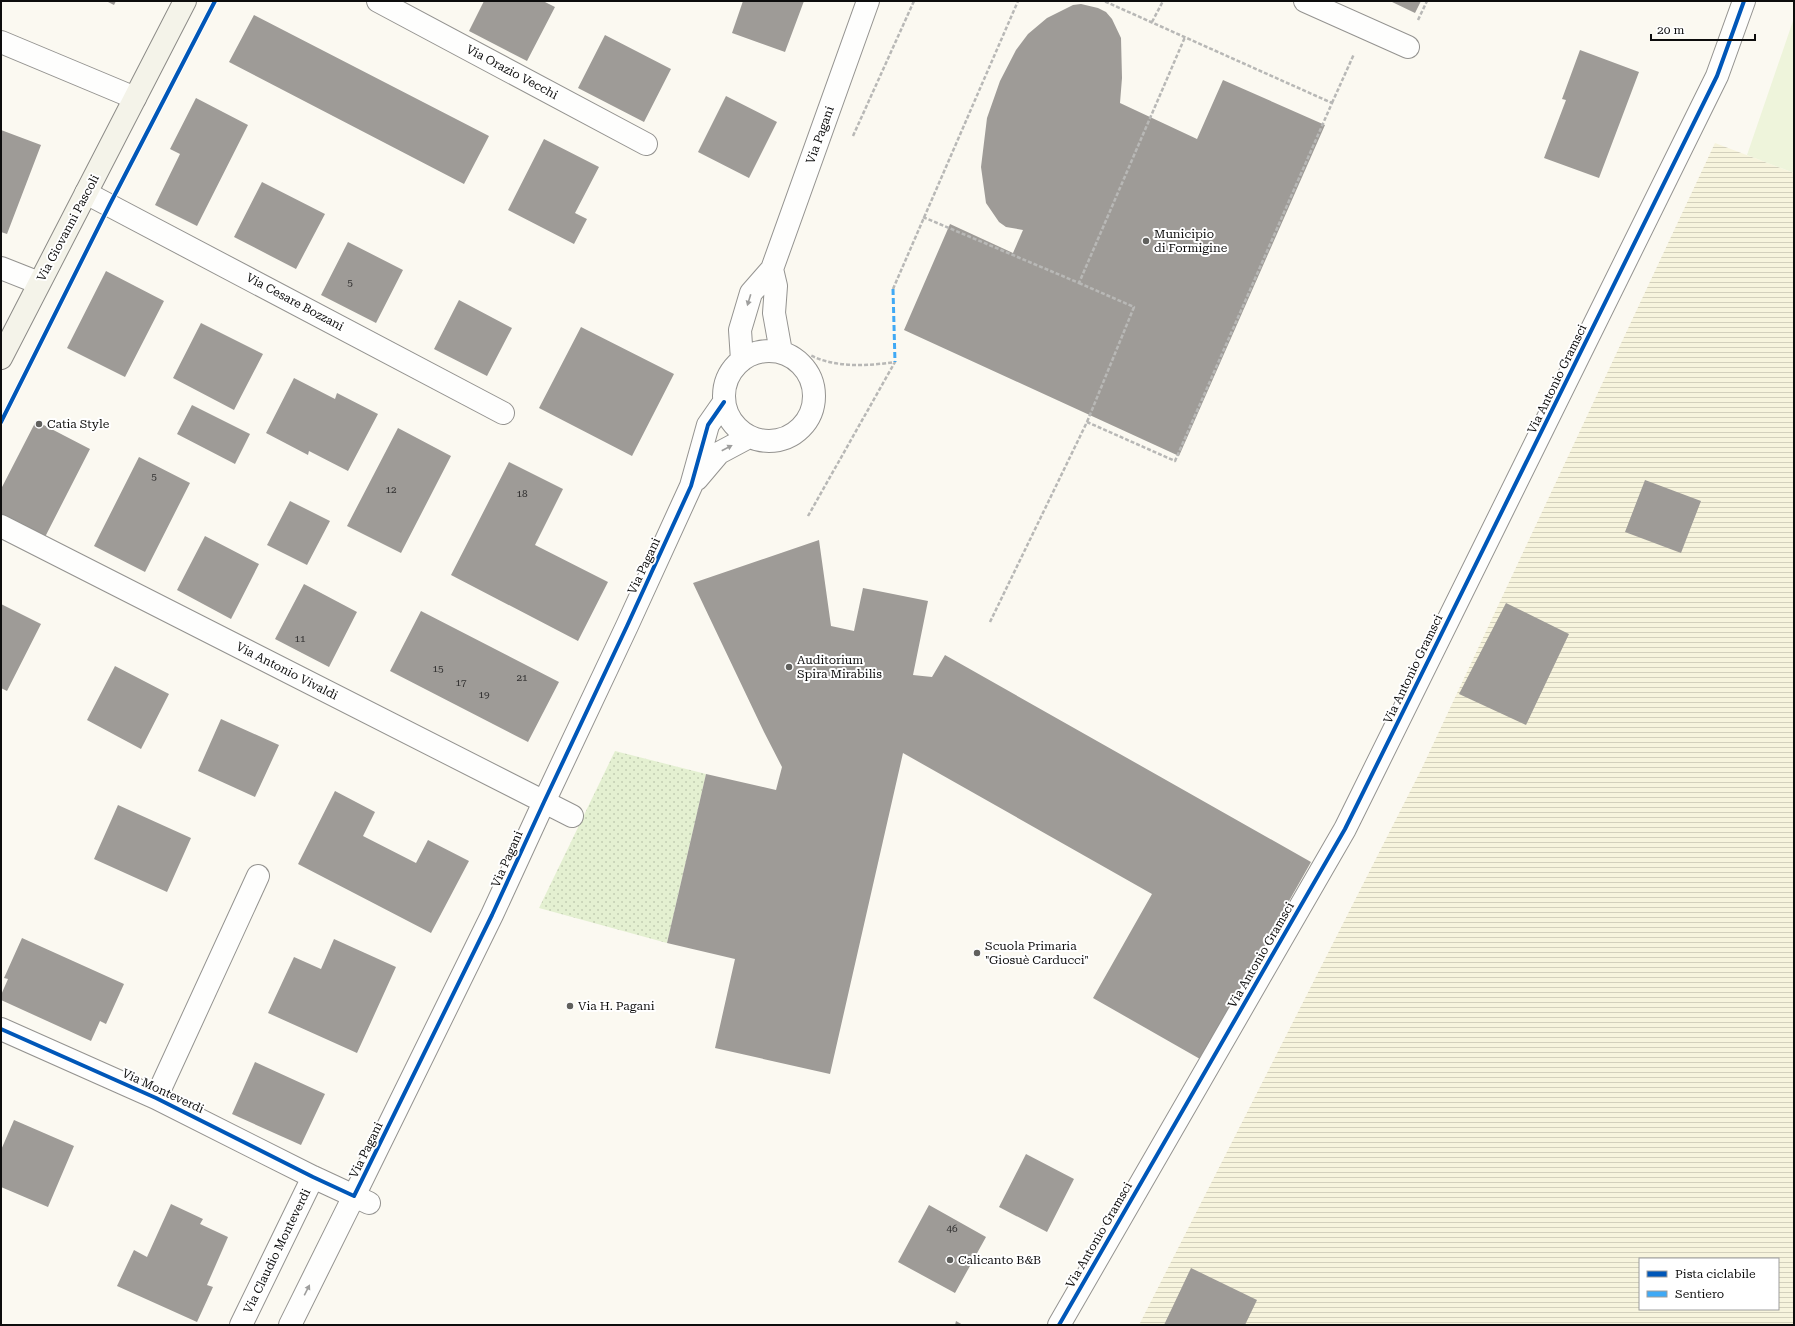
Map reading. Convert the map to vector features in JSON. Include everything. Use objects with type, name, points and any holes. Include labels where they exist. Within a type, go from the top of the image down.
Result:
[{"type":"street","name":"Via Giovanni Pascoli","points":[[1,358],[185,1]]},
{"type":"street","name":"Via Orazio Vecchi","points":[[378,1],[646,144]]},
{"type":"street","name":"Via Pagani","points":[[772,269],[868,1]]},
{"type":"street","points":[[1305,1],[1408,47]]},
{"type":"street","name":"Via Antonio Gramsci","points":[[1059,1325],[1345,829],[1718,76],[1744,1]]},
{"type":"street","points":[[1,42],[135,98]]},
{"type":"street","name":"Via Cesare Bozzani","points":[[86,193],[503,413]]},
{"type":"street","points":[[1,268],[39,283]]},
{"type":"street","points":[[772,269],[776,286],[774,314],[782,352]]},
{"type":"street","points":[[742,360],[740,330],[751,293],[772,269]]},
{"type":"street","points":[[760,351],[782,352],[797,361],[809,375],[814,393],[811,412],[801,428],[793,434],[775,441],[762,441],[749,436],[735,426],[726,410],[724,402],[726,382],[732,370],[742,360],[760,351]]},
{"type":"street","points":[[691,486],[708,425],[724,402]]},
{"type":"street","points":[[691,486],[719,453],[749,436]]},
{"type":"street","name":"Via Pagani","points":[[313,1177],[362,1200],[544,802],[691,486]]},
{"type":"street","name":"Via Antonio Vivaldi","points":[[1,526],[572,816]]},
{"type":"street","name":"Via Monteverdi","points":[[156,1098],[258,876]]},
{"type":"street","name":"Via Monteverdi","points":[[1,1029],[156,1098],[313,1177]]},
{"type":"street","name":"Via Claudio Monteverdi","points":[[241,1325],[313,1177]]},
{"type":"street","points":[[290,1325],[362,1200]]},
{"type":"path","points":[[852,138],[914,1]]},
{"type":"path","points":[[893,289],[1018,1]]},
{"type":"path","points":[[1104,1],[1332,103]]},
{"type":"path","points":[[1152,22],[1163,1]]},
{"type":"path","points":[[1079,283],[1185,37]]},
{"type":"path","points":[[1087,422],[1175,461],[1357,49]]},
{"type":"path","points":[[923,217],[1134,307],[1087,422],[990,622]]},
{"type":"path","points":[[807,353],[821,361],[844,364],[874,365],[895,362],[808,516]]},
{"type":"shaded area","points":[[1715,143],[1794,173],[1794,1325],[1139,1325],[1421,770]]},
{"type":"green space","points":[[1794,18],[1794,173],[1747,155]]},
{"type":"green space","points":[[615,751],[706,774],[667,943],[539,908]]},
{"type":"building","points":[[106,1],[116,1],[114,5]]},
{"type":"building","points":[[484,1],[543,1],[555,7],[527,61],[469,31]]},
{"type":"building","points":[[743,1],[804,1],[785,52],[732,33]]},
{"type":"building","points":[[1390,1],[1421,1],[1415,13]]},
{"type":"building","name":"Municipio di Formigine","points":[[1081,4],[1098,8],[1106,12],[1112,19],[1121,38],[1122,78],[1120,103],[1197,139],[1223,80],[1325,125],[1179,456],[904,330],[950,224],[1013,253],[1023,230],[1006,227],[999,222],[986,203],[981,167],[987,118],[1000,81],[1016,50],[1028,34],[1047,18],[1073,5]]},
{"type":"building","points":[[254,15],[489,136],[464,184],[229,62]]},
{"type":"building","points":[[605,35],[671,69],[644,122],[578,88]]},
{"type":"building","points":[[1580,50],[1639,72],[1599,178],[1544,158],[1566,100],[1562,99]]},
{"type":"building","points":[[726,96],[777,122],[749,178],[698,152]]},
{"type":"building","points":[[196,98],[248,125],[197,226],[155,205],[180,154],[170,149]]},
{"type":"building","points":[[1,130],[41,145],[7,234],[1,232]]},
{"type":"building","points":[[544,139],[599,167],[575,213],[587,219],[574,244],[508,210]]},
{"type":"building","points":[[262,182],[325,214],[296,269],[234,237]]},
{"type":"building","points":[[348,242],[403,270],[376,323],[321,295]]},
{"type":"building","points":[[106,271],[164,301],[125,377],[67,348]]},
{"type":"building","points":[[459,300],[512,328],[487,376],[434,349]]},
{"type":"building","points":[[201,323],[263,354],[234,410],[173,378]]},
{"type":"building","points":[[581,327],[674,374],[632,456],[539,408]]},
{"type":"building","points":[[294,378],[335,399],[337,393],[378,414],[348,471],[309,451],[308,455],[266,433]]},
{"type":"building","points":[[192,405],[250,434],[235,464],[177,434]]},
{"type":"building","points":[[36,421],[90,449],[45,537],[1,514],[1,489]]},
{"type":"building","points":[[398,428],[451,456],[401,553],[347,526]]},
{"type":"building","points":[[139,457],[190,483],[145,572],[94,546]]},
{"type":"building","points":[[509,462],[563,489],[535,545],[608,582],[578,641],[451,575]]},
{"type":"building","points":[[1645,480],[1701,501],[1681,553],[1625,532]]},
{"type":"building","points":[[290,501],[330,521],[307,565],[267,545]]},
{"type":"building","points":[[205,536],[259,564],[231,619],[177,590]]},
{"type":"building","name":"Scuola Primaria \"Giosuè Carducci\"","points":[[819,540],[831,626],[854,631],[863,588],[928,601],[913,675],[932,677],[945,655],[1311,862],[1200,1059],[1093,998],[1152,894],[903,753],[830,1074],[715,1048],[735,959],[667,943],[706,774],[776,790],[782,767],[693,583]]},
{"type":"building","points":[[304,584],[357,612],[329,667],[275,639]]},
{"type":"building","points":[[1506,603],[1569,634],[1526,725],[1459,694]]},
{"type":"building","points":[[1,604],[41,624],[7,691],[1,688]]},
{"type":"building","points":[[421,611],[559,682],[528,742],[390,671]]},
{"type":"building","points":[[115,666],[169,694],[141,749],[87,720]]},
{"type":"building","points":[[221,719],[279,745],[255,797],[198,771]]},
{"type":"building","points":[[335,791],[375,812],[363,836],[416,863],[428,840],[469,861],[431,933],[298,864]]},
{"type":"building","points":[[118,805],[191,838],[167,892],[94,859]]},
{"type":"building","points":[[22,938],[124,984],[106,1024],[100,1021],[91,1041],[1,1000],[1,995],[8,979],[4,978]]},
{"type":"building","points":[[334,939],[396,967],[357,1053],[268,1013],[294,957],[321,969]]},
{"type":"building","points":[[255,1062],[325,1094],[301,1145],[232,1114]]},
{"type":"building","points":[[14,1120],[74,1146],[48,1207],[1,1187],[1,1150]]},
{"type":"building","points":[[1026,1154],[1074,1179],[1047,1232],[999,1207]]},
{"type":"building","points":[[171,1204],[203,1219],[200,1224],[228,1237],[207,1285],[213,1287],[197,1322],[117,1286],[134,1250],[147,1257]]},
{"type":"building","points":[[929,1205],[986,1237],[955,1293],[898,1262]]},
{"type":"building","points":[[1191,1268],[1257,1300],[1245,1325],[1164,1325]]},
{"type":"building","points":[[956,1321],[963,1325],[955,1325]]},
{"type":"marked path","points":[[893,289],[895,362]]},
{"type":"cycle path","points":[[1,422],[110,204],[215,1]]},
{"type":"cycle path","points":[[1059,1325],[1345,829],[1717,76],[1744,1]]},
{"type":"cycle path","points":[[1,1029],[156,1098],[354,1196],[492,915],[627,626],[691,486],[708,425],[724,402]]},
{"type":"place","name":"Municipio di Formigine","points":[[1146,241]]},
{"type":"place","name":"Catia Style","points":[[39,424]]},
{"type":"place","name":"Auditorium Spira Mirabilis","points":[[789,667]]},
{"type":"place","name":"Scuola Primaria \"Giosuè Carducci\"","points":[[977,953]]},
{"type":"place","name":"Via H. Pagani","points":[[570,1006]]},
{"type":"place","name":"Calicanto B&B","points":[[950,1260]]}]
